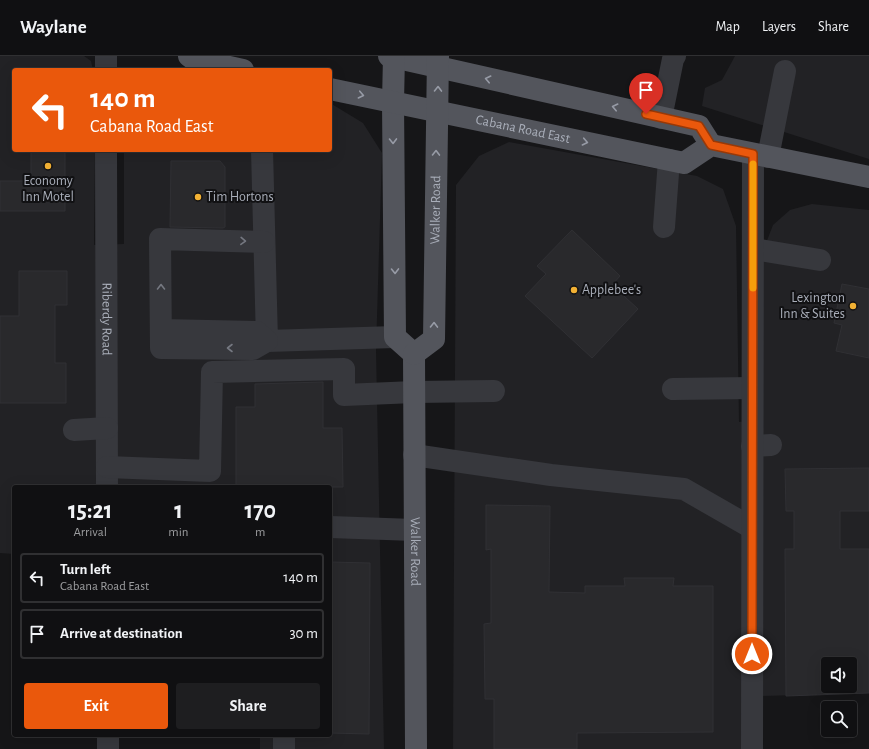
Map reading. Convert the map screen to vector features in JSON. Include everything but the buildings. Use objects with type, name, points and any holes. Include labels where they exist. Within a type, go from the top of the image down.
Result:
[{"type":"main road","points":[[189,56],[193,59],[235,68]]},
{"type":"main road","points":[[414,354],[395,337],[392,56],[438,62],[661,118],[699,126],[711,145],[869,177]]},
{"type":"main road","name":"Walker Road","points":[[416,749],[414,354],[434,339],[438,62]]},
{"type":"main road","name":"Cabana Road East","points":[[332,89],[684,163],[711,145]]},
{"type":"street","points":[[106,56],[106,68]]},
{"type":"street","points":[[661,118],[672,57]]},
{"type":"street","points":[[752,749],[752,528],[762,446],[752,388],[753,249],[760,155],[785,71]]},
{"type":"street","name":"Riberdy Road","points":[[106,152],[108,477]]},
{"type":"street","points":[[262,152],[267,341]]},
{"type":"street","points":[[664,227],[669,160]]},
{"type":"street","points":[[264,242],[160,239],[161,348],[253,348],[267,341],[395,337]]},
{"type":"street","points":[[753,249],[820,260]]},
{"type":"street","points":[[108,477],[210,471],[212,372],[344,369],[344,394],[494,391]]},
{"type":"street","points":[[673,389],[752,388]]},
{"type":"street","points":[[74,430],[107,428]]},
{"type":"street","points":[[414,456],[551,475],[684,489],[752,528]]},
{"type":"street","points":[[332,527],[414,530]]},
{"type":"street","points":[[108,737],[108,749]]},
{"type":"street","points":[[284,737],[284,749]]},
{"type":"shaded area","points":[[0,56],[84,56],[91,61],[93,68],[12,68],[12,152],[95,152],[94,245],[124,244],[124,152],[332,152],[332,104],[363,123],[382,153],[376,350],[384,749],[260,749],[260,737],[332,737],[332,485],[12,485],[12,554],[0,553]]},
{"type":"shaded area","points":[[735,56],[869,56],[869,159],[702,106],[705,88],[722,80]]},
{"type":"shaded area","points":[[509,142],[697,176],[723,189],[736,226],[739,422],[761,419],[763,251],[773,225],[790,210],[812,204],[869,210],[869,693],[760,696],[762,749],[453,749],[456,185],[479,156]]},
{"type":"slow traffic","points":[[753,164],[753,288]]},
{"type":"place","name":"Economy Inn Motel","points":[[48,166]]},
{"type":"place","name":"Tim Hortons","points":[[198,197]]},
{"type":"place","name":"Applebee's","points":[[574,290]]},
{"type":"place","name":"Lexington Inn & Suites","points":[[853,306]]},
{"type":"route","points":[[646,114],[699,126],[711,145],[753,154],[752,654]]}]
